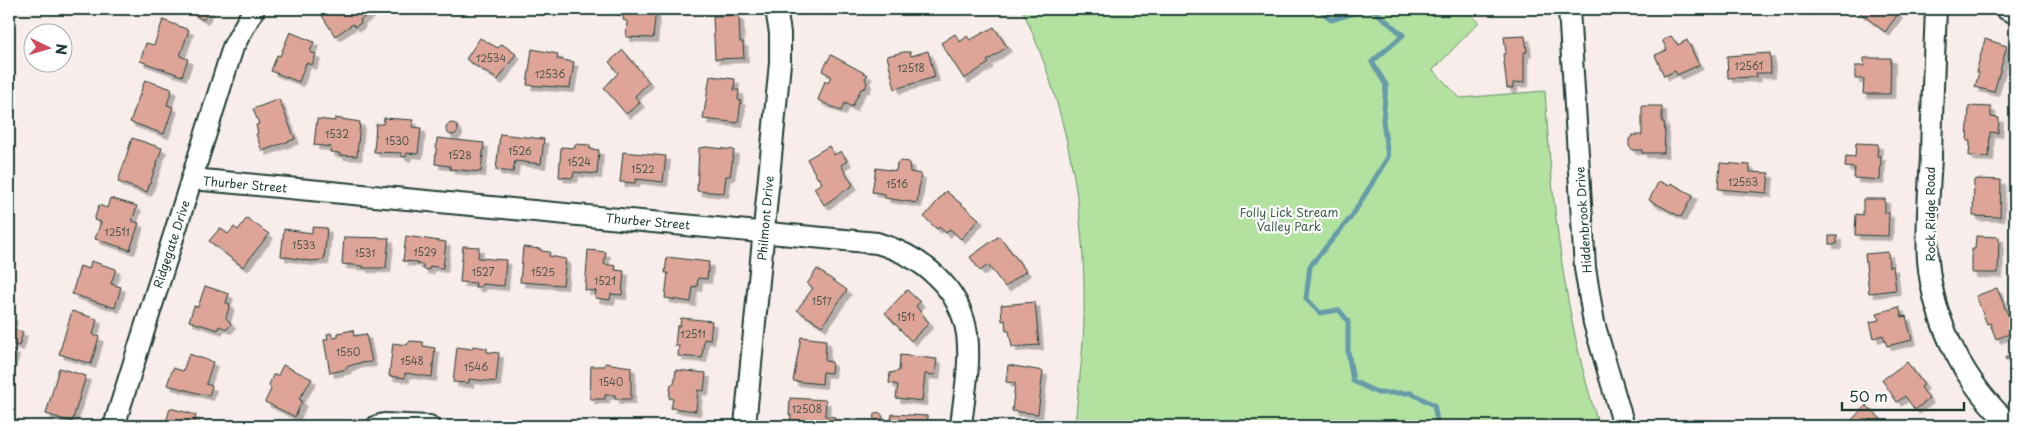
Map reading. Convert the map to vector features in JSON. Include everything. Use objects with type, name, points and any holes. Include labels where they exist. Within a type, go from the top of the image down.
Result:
[{"type":"street","name":"Ridgegate Drive","points":[[114,426],[233,47],[254,9]]},
{"type":"street","name":"Philmont Drive","points":[[746,426],[780,63],[780,33],[776,9]]},
{"type":"street","name":"Hiddenbrook Drive","points":[[1569,9],[1585,268],[1594,323],[1624,426]]},
{"type":"street","name":"Rock Ridge Road","points":[[1936,9],[1928,240],[1932,285],[1941,318],[1954,352],[1980,392],[2012,426]]},
{"type":"street","points":[[2006,9],[2015,13]]},
{"type":"street","name":"Thurber Street","points":[[192,179],[877,243],[898,249],[929,268],[956,301],[965,328],[968,356],[962,426]]},
{"type":"street","points":[[377,426],[384,424],[429,426]]},
{"type":"green space","name":"Folly Lick Stream Valley Park","points":[[1022,9],[1465,9],[1479,22],[1433,70],[1460,98],[1545,91],[1551,176],[1568,302],[1587,385],[1599,426],[1075,426],[1084,326],[1084,273],[1077,195],[1070,157],[1051,82]]},
{"type":"building","points":[[186,9],[210,9],[203,20]]},
{"type":"building","points":[[323,9],[370,9],[372,12],[360,20],[361,23],[355,27],[353,24],[335,36],[319,11]]},
{"type":"building","points":[[614,9],[656,9],[653,38],[626,37],[627,21],[623,20],[624,12],[614,11]]},
{"type":"building","points":[[1855,9],[1892,9],[1898,14],[1885,32]]},
{"type":"building","points":[[739,15],[740,42],[743,42],[744,58],[715,59],[713,16]]},
{"type":"building","points":[[163,20],[189,30],[180,56],[188,59],[182,76],[140,61],[146,43],[154,45]]},
{"type":"building","points":[[994,27],[1007,47],[987,61],[989,63],[964,79],[941,43],[955,34],[960,42],[967,36],[970,40]]},
{"type":"building","points":[[290,32],[314,42],[310,52],[316,54],[312,65],[306,63],[299,82],[271,71],[277,55],[280,56]]},
{"type":"building","points":[[1525,36],[1527,52],[1524,52],[1524,82],[1513,83],[1513,88],[1507,88],[1503,54],[1506,53],[1504,37]]},
{"type":"building","points":[[1671,36],[1678,45],[1687,40],[1699,65],[1677,75],[1675,71],[1664,76],[1655,55],[1667,50],[1663,42],[1664,39]]},
{"type":"building","points":[[480,38],[498,48],[502,44],[516,54],[498,80],[466,59]]},
{"type":"building","points":[[1985,39],[2007,46],[1994,92],[1975,87],[1979,72],[1976,72]]},
{"type":"building","points":[[532,49],[558,54],[557,59],[574,62],[570,88],[527,85]]},
{"type":"building","points":[[623,50],[649,82],[635,96],[640,103],[626,114],[604,88],[618,73],[609,62]]},
{"type":"building","points":[[928,51],[935,77],[895,89],[887,56],[910,52],[911,56]]},
{"type":"building","points":[[1770,53],[1771,73],[1756,73],[1757,77],[1728,78],[1727,56]]},
{"type":"building","points":[[831,55],[868,75],[865,78],[867,83],[865,88],[861,89],[852,107],[845,103],[841,111],[818,100],[825,81],[828,83],[831,76],[822,71]]},
{"type":"building","points":[[1864,58],[1891,58],[1890,94],[1863,94],[1864,79],[1855,79],[1855,66],[1864,66]]},
{"type":"building","points":[[710,76],[735,79],[734,90],[739,90],[738,100],[741,101],[738,123],[703,119]]},
{"type":"building","points":[[145,80],[172,89],[167,105],[173,107],[164,134],[130,122]]},
{"type":"building","points":[[279,99],[295,139],[262,151],[256,134],[258,133],[256,125],[259,124],[253,109]]},
{"type":"building","points":[[1642,106],[1662,106],[1662,122],[1664,122],[1665,132],[1664,153],[1642,153],[1642,150],[1632,150],[1629,146],[1629,139],[1633,135],[1642,135]]},
{"type":"building","points":[[1969,106],[1991,107],[1991,117],[1999,118],[1998,133],[1990,132],[1989,157],[1969,156],[1970,141],[1967,141]]},
{"type":"building","points":[[335,118],[360,122],[357,156],[339,155],[339,153],[330,152],[331,147],[314,145],[317,119],[335,121]]},
{"type":"building","points":[[384,118],[413,120],[412,127],[421,128],[418,154],[407,153],[406,157],[401,156],[401,153],[374,152],[376,124],[383,124]]},
{"type":"building","points":[[452,123],[458,129],[452,135],[446,129]]},
{"type":"building","points":[[500,134],[544,139],[541,164],[515,161],[513,172],[496,170]]},
{"type":"building","points":[[132,138],[162,148],[147,192],[118,182]]},
{"type":"building","points":[[437,138],[484,143],[481,172],[450,169],[450,166],[435,164]]},
{"type":"building","points":[[1856,143],[1878,144],[1877,156],[1881,156],[1880,180],[1854,178],[1855,168],[1845,167],[1846,156],[1855,157]]},
{"type":"building","points":[[575,144],[590,145],[590,149],[599,150],[597,174],[574,172],[573,178],[559,177],[561,147],[575,148]]},
{"type":"building","points":[[829,146],[834,155],[841,151],[847,161],[841,165],[853,185],[824,205],[814,188],[822,183],[807,159]]},
{"type":"building","points":[[699,148],[734,150],[730,176],[726,176],[724,193],[697,191]]},
{"type":"building","points":[[623,152],[666,156],[663,182],[636,179],[635,183],[620,182]]},
{"type":"building","points":[[900,161],[909,162],[910,172],[921,174],[917,203],[885,198],[885,194],[872,192],[876,168],[896,171],[897,163]]},
{"type":"building","points":[[1720,163],[1750,165],[1750,172],[1769,173],[1767,193],[1718,189]]},
{"type":"building","points":[[1974,180],[2001,180],[2000,217],[1973,216]]},
{"type":"building","points":[[1659,181],[1669,186],[1671,183],[1693,195],[1681,217],[1649,200]]},
{"type":"building","points":[[946,191],[979,219],[961,239],[950,229],[946,233],[939,227],[937,229],[924,217]]},
{"type":"building","points":[[110,198],[137,206],[132,221],[139,223],[130,250],[95,239],[101,222],[94,220],[99,205],[107,208]]},
{"type":"building","points":[[1863,199],[1885,199],[1885,213],[1889,213],[1888,236],[1855,235],[1856,214],[1863,215]]},
{"type":"building","points":[[247,218],[269,234],[243,267],[209,241],[220,228],[228,234],[234,227],[238,230]]},
{"type":"building","points":[[312,227],[327,228],[324,260],[309,261],[281,256],[284,229],[312,233]]},
{"type":"building","points":[[406,236],[446,242],[443,268],[430,266],[429,270],[423,269],[423,265],[417,264],[417,262],[403,261]]},
{"type":"building","points":[[999,236],[1026,271],[1005,287],[988,265],[980,271],[970,257]]},
{"type":"building","points":[[1829,236],[1837,236],[1837,244],[1829,244]]},
{"type":"building","points":[[1976,236],[1999,237],[1998,273],[1972,273],[1972,249],[1975,249]]},
{"type":"building","points":[[344,237],[389,238],[386,268],[363,268],[363,266],[342,264]]},
{"type":"building","points":[[463,246],[479,247],[478,258],[506,260],[504,286],[482,284],[481,287],[475,287],[476,283],[460,282]]},
{"type":"building","points":[[523,247],[541,249],[541,251],[550,252],[549,256],[566,259],[563,285],[520,282]]},
{"type":"building","points":[[588,250],[606,252],[604,264],[616,266],[615,270],[624,271],[622,295],[611,294],[610,300],[595,298],[596,291],[585,290]]},
{"type":"building","points":[[1888,252],[1889,267],[1893,266],[1896,290],[1869,293],[1865,254]]},
{"type":"building","points":[[667,257],[709,262],[707,279],[698,278],[697,287],[693,286],[691,302],[665,298],[668,273],[665,273]]},
{"type":"building","points":[[91,261],[116,269],[111,284],[121,287],[115,308],[72,294],[80,266],[89,269]]},
{"type":"building","points":[[817,269],[847,290],[822,326],[797,310],[813,288],[807,284]]},
{"type":"building","points":[[205,286],[229,294],[226,303],[230,304],[226,318],[231,324],[227,329],[219,326],[218,330],[189,321],[194,306],[198,307]]},
{"type":"building","points":[[1997,288],[2015,332],[1996,339],[1990,323],[1987,324],[1976,296]]},
{"type":"building","points":[[907,290],[920,302],[916,306],[929,323],[911,341],[885,313]]},
{"type":"building","points":[[1035,302],[1039,345],[1012,347],[1009,331],[1006,331],[1005,320],[1002,321],[1001,305]]},
{"type":"building","points":[[1899,307],[1902,317],[1906,316],[1912,340],[1887,346],[1883,335],[1874,338],[1870,322],[1879,320],[1877,313]]},
{"type":"building","points":[[72,311],[97,319],[93,335],[99,337],[91,364],[59,354]]},
{"type":"building","points":[[9,315],[13,317],[10,328],[23,332],[19,346],[9,342]]},
{"type":"building","points":[[681,318],[712,321],[710,340],[704,339],[702,358],[678,356],[679,346],[675,346],[677,326],[680,326]]},
{"type":"building","points":[[353,330],[354,336],[366,334],[372,362],[359,363],[346,367],[347,369],[330,373],[324,340],[328,339],[327,334],[331,333],[333,338],[338,337],[338,333]]},
{"type":"building","points":[[801,337],[826,340],[825,361],[832,362],[831,373],[823,372],[822,384],[793,381]]},
{"type":"building","points":[[410,341],[423,342],[423,346],[435,348],[432,377],[405,373],[405,378],[389,376],[393,343],[407,345]]},
{"type":"building","points":[[473,346],[487,348],[487,352],[499,353],[496,382],[469,379],[469,383],[453,382],[457,347],[472,349]]},
{"type":"building","points":[[9,349],[15,351],[9,370]]},
{"type":"building","points":[[2015,349],[2015,374],[2005,358]]},
{"type":"building","points":[[189,354],[213,362],[206,384],[212,386],[209,396],[167,385],[173,368],[183,371]]},
{"type":"building","points":[[900,355],[937,359],[935,375],[925,374],[922,401],[896,398],[898,385],[889,383],[890,373],[899,371]]},
{"type":"building","points":[[1907,362],[1924,385],[1921,387],[1929,399],[1915,410],[1905,396],[1897,402],[1882,380]]},
{"type":"building","points":[[605,363],[631,367],[631,399],[615,399],[615,395],[605,395],[605,399],[590,399],[591,366],[605,366]]},
{"type":"building","points":[[283,365],[312,379],[299,399],[302,401],[295,417],[265,402],[271,389],[269,385],[273,375],[278,375]]},
{"type":"building","points":[[1008,365],[1043,371],[1038,414],[1012,411],[1015,383],[1006,382]]},
{"type":"building","points":[[59,368],[86,376],[72,422],[46,414]]},
{"type":"building","points":[[676,370],[706,373],[704,391],[698,390],[696,411],[671,408],[673,399],[669,398]]},
{"type":"building","points":[[790,398],[826,400],[825,416],[835,417],[834,426],[793,426],[790,424],[791,415],[789,415]]},
{"type":"building","points":[[1866,405],[1881,419],[1874,426],[1846,426]]},
{"type":"building","points":[[170,408],[196,415],[193,426],[161,426],[162,422],[165,422],[167,419]]},
{"type":"building","points":[[878,413],[882,417],[878,421],[874,417]]},
{"type":"building","points":[[892,414],[928,416],[927,426],[890,426]]},
{"type":"waterway","points":[[1320,9],[1331,20],[1367,9]]},
{"type":"waterway","points":[[1372,9],[1403,35],[1372,62],[1386,85],[1383,121],[1388,157],[1352,216],[1310,266],[1306,299],[1320,313],[1339,310],[1348,321],[1348,351],[1353,381],[1378,393],[1411,393],[1434,405],[1438,426]]}]
